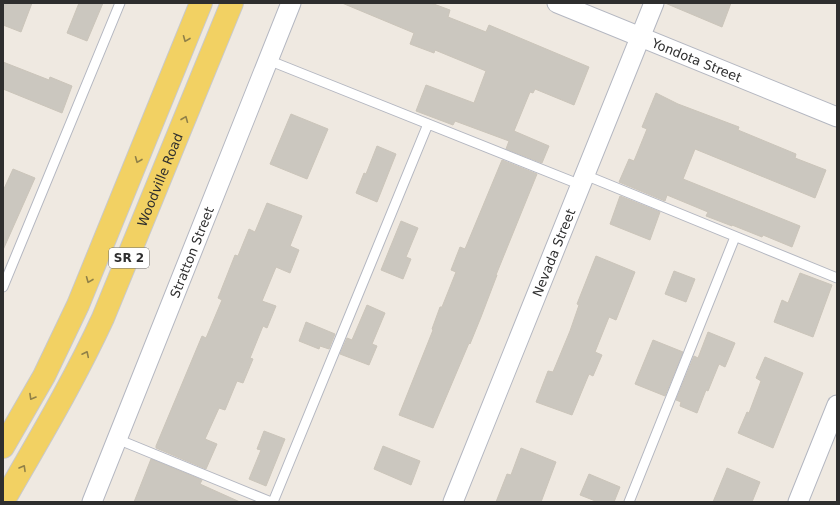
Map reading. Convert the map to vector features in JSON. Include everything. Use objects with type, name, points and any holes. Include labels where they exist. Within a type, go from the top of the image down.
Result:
[{"type":"main road","name":"SR 2","points":[[3,447],[44,376],[78,305],[201,3]]},
{"type":"main road","name":"Woodville Road","points":[[3,502],[67,390],[86,355],[103,318],[232,3]]},
{"type":"street","name":"Stratton Street","points":[[92,502],[291,3]]},
{"type":"street","name":"Yondota Street","points":[[557,3],[837,117]]},
{"type":"street","name":"Nevada Street","points":[[453,502],[654,3]]},
{"type":"street","points":[[798,502],[837,405]]},
{"type":"lane","points":[[3,287],[120,3]]},
{"type":"lane","points":[[268,60],[428,124],[735,237],[837,278]]},
{"type":"lane","points":[[117,439],[272,502],[428,124]]},
{"type":"lane","points":[[629,502],[735,237]]},
{"type":"building","points":[[3,3],[32,3],[21,32],[3,25]]},
{"type":"building","points":[[79,3],[103,3],[87,41],[67,33]]},
{"type":"building","points":[[342,3],[431,3],[450,10],[448,17],[486,32],[489,25],[589,67],[574,105],[535,89],[533,93],[530,92],[514,131],[549,146],[542,163],[506,149],[509,141],[455,121],[453,125],[416,111],[426,85],[474,103],[486,71],[435,50],[434,53],[410,44],[414,33]]},
{"type":"building","points":[[665,3],[731,3],[722,27]]},
{"type":"building","points":[[3,62],[49,80],[50,77],[72,86],[62,113],[3,89]]},
{"type":"building","points":[[656,93],[678,104],[739,127],[738,130],[796,154],[795,158],[826,170],[815,198],[695,149],[683,179],[800,226],[792,247],[763,235],[762,237],[706,216],[708,212],[667,195],[665,201],[619,182],[629,159],[634,161],[647,129],[642,127]]},
{"type":"building","points":[[291,114],[328,129],[307,179],[270,164]]},
{"type":"building","points":[[377,146],[396,154],[377,202],[356,193],[364,173],[366,174]]},
{"type":"building","points":[[502,160],[537,174],[470,344],[469,343],[433,428],[399,415],[433,330],[432,329],[440,307],[442,307],[456,272],[451,270],[460,247],[465,249]]},
{"type":"building","points":[[13,169],[35,178],[3,250],[3,191]]},
{"type":"building","points":[[620,196],[660,212],[650,240],[610,224]]},
{"type":"building","points":[[267,203],[302,216],[290,246],[299,250],[290,273],[276,267],[262,301],[276,306],[267,328],[263,326],[250,358],[253,359],[243,383],[237,381],[225,410],[219,408],[205,439],[217,444],[206,469],[156,448],[156,446],[202,336],[206,338],[222,300],[218,298],[235,255],[238,256],[249,229],[255,232]]},
{"type":"building","points":[[401,221],[418,228],[406,257],[411,259],[403,279],[381,270]]},
{"type":"building","points":[[596,256],[635,272],[616,320],[609,317],[595,352],[602,355],[593,376],[589,374],[572,415],[536,402],[548,371],[553,372],[570,331],[579,305],[577,304]]},
{"type":"building","points":[[674,271],[695,279],[686,302],[665,294]]},
{"type":"building","points":[[800,273],[832,285],[813,337],[774,322],[782,300],[788,303]]},
{"type":"building","points":[[367,305],[385,313],[372,344],[377,346],[369,365],[340,354],[347,338],[352,340]]},
{"type":"building","points":[[306,322],[335,334],[329,349],[320,346],[319,349],[299,341]]},
{"type":"building","points":[[708,332],[735,343],[725,367],[719,364],[708,391],[706,390],[697,413],[680,406],[681,402],[676,400],[694,356],[698,358]]},
{"type":"building","points":[[653,340],[683,352],[665,396],[635,384]]},
{"type":"building","points":[[765,357],[803,373],[773,448],[738,433],[747,412],[749,413],[761,381],[756,378]]},
{"type":"building","points":[[264,431],[285,439],[266,486],[249,479],[261,450],[257,449]]},
{"type":"building","points":[[383,446],[420,461],[411,485],[374,469]]},
{"type":"building","points":[[521,448],[556,462],[541,502],[496,502],[507,474],[511,475]]},
{"type":"building","points":[[151,459],[202,480],[200,484],[240,502],[134,502]]},
{"type":"building","points":[[727,468],[760,482],[752,502],[713,502]]},
{"type":"building","points":[[589,474],[620,487],[614,502],[598,502],[580,495]]}]
